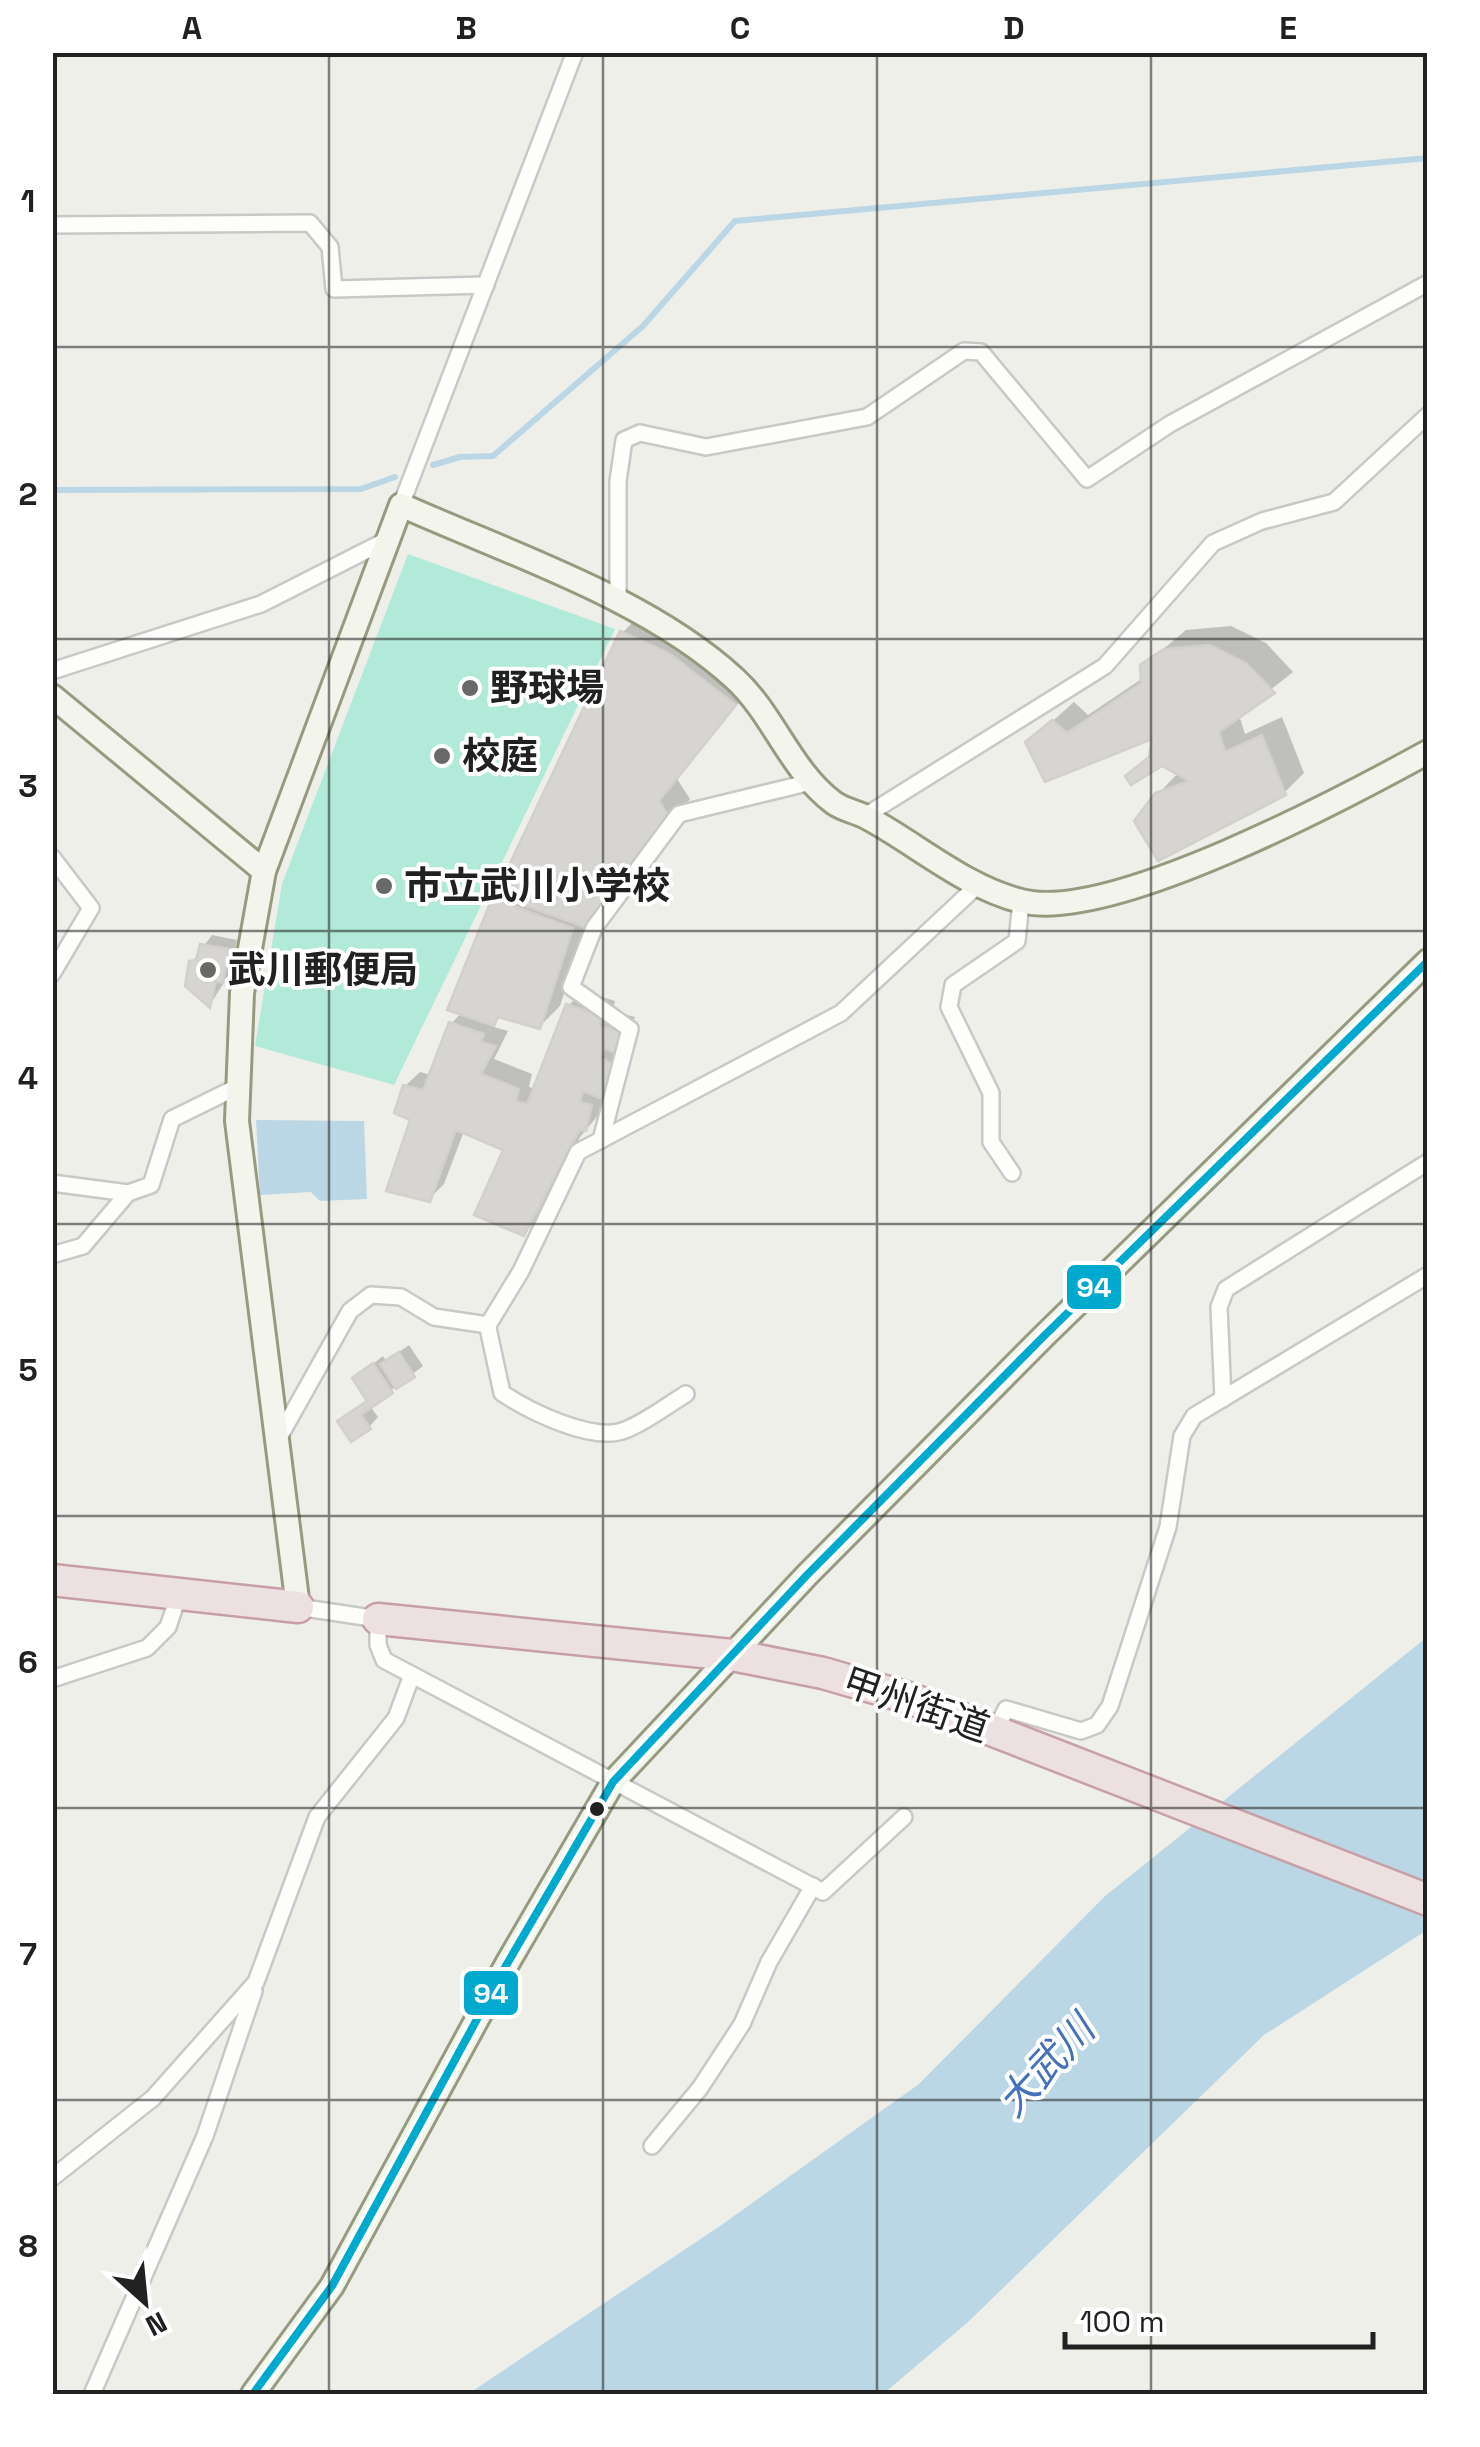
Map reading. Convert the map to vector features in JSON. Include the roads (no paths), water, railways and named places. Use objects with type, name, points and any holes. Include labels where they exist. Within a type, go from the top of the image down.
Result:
[{"type":"highway","points":[[52,1580],[178,1597],[298,1607]]},
{"type":"highway","name":"甲州街道","points":[[378,1619],[732,1655],[822,1673],[909,1698],[1428,1900]]},
{"type":"street","points":[[575,52],[386,541],[264,871],[246,956],[237,1120],[298,1607],[378,1619],[378,1645],[384,1660],[823,1892],[904,1817]]},
{"type":"street","points":[[52,225],[310,223],[330,247],[334,290],[486,285]]},
{"type":"street","points":[[618,602],[618,481],[624,440],[640,434],[706,446],[867,417],[964,351],[981,352],[1086,479],[1170,424],[1428,284]]},
{"type":"street","points":[[865,816],[1106,666],[1213,542],[1262,521],[1334,502],[1428,415]]},
{"type":"street","points":[[401,505],[656,620],[738,680],[811,782],[837,805],[865,816],[979,884],[1022,901],[1062,905],[1236,848],[1320,811],[1428,752]]},
{"type":"street","points":[[52,671],[261,604],[386,541]]},
{"type":"street","points":[[52,696],[264,871]]},
{"type":"street","points":[[601,1140],[630,1029],[571,988],[594,928],[679,814],[811,782]]},
{"type":"street","points":[[52,857],[91,908],[52,974]]},
{"type":"street","points":[[277,1442],[350,1310],[371,1294],[401,1298],[434,1317],[488,1326],[521,1272],[578,1152],[841,1013],[979,884]]},
{"type":"street","points":[[1012,1173],[991,1142],[991,1093],[949,1007],[953,985],[1017,941],[1022,901]]},
{"type":"street","points":[[253,2394],[332,2286],[506,1964],[613,1782],[1044,1336],[1428,961]]},
{"type":"street","points":[[52,1183],[128,1193],[151,1185],[172,1119],[238,1086]]},
{"type":"street","points":[[1223,1399],[1220,1307],[1226,1289],[1428,1162]]},
{"type":"street","points":[[52,1255],[84,1246],[128,1193]]},
{"type":"street","points":[[995,1732],[1006,1709],[1081,1730],[1096,1725],[1110,1706],[1168,1527],[1182,1436],[1194,1416],[1428,1274]]},
{"type":"street","points":[[488,1328],[502,1393],[528,1410],[599,1433],[623,1431],[686,1394]]},
{"type":"street","points":[[52,1679],[148,1648],[168,1627],[178,1597]]},
{"type":"street","points":[[92,2394],[205,2136],[317,1817],[396,1718],[412,1675]]},
{"type":"street","points":[[652,2146],[700,2088],[742,2024],[769,1962],[813,1886]]},
{"type":"street","points":[[52,2178],[153,2098],[256,1982]]},
{"type":"water","points":[[256,1120],[364,1121],[367,1199],[320,1201],[311,1192],[260,1195]]},
{"type":"water","name":"大武川","points":[[1427,1637],[1427,1930],[1264,2035],[967,2323],[883,2394],[468,2394],[720,2226],[919,2084],[1104,1897]]},
{"type":"waterway","points":[[433,465],[460,457],[493,456],[643,326],[735,221],[1428,158]]},
{"type":"waterway","points":[[52,490],[361,489],[395,477]]},
{"type":"place","name":"野球場","points":[[470,688]]},
{"type":"place","name":"校庭","points":[[442,756]]},
{"type":"place","name":"市立武川小学校","points":[[384,886]]},
{"type":"place","name":"武川郵便局","points":[[208,970]]}]
